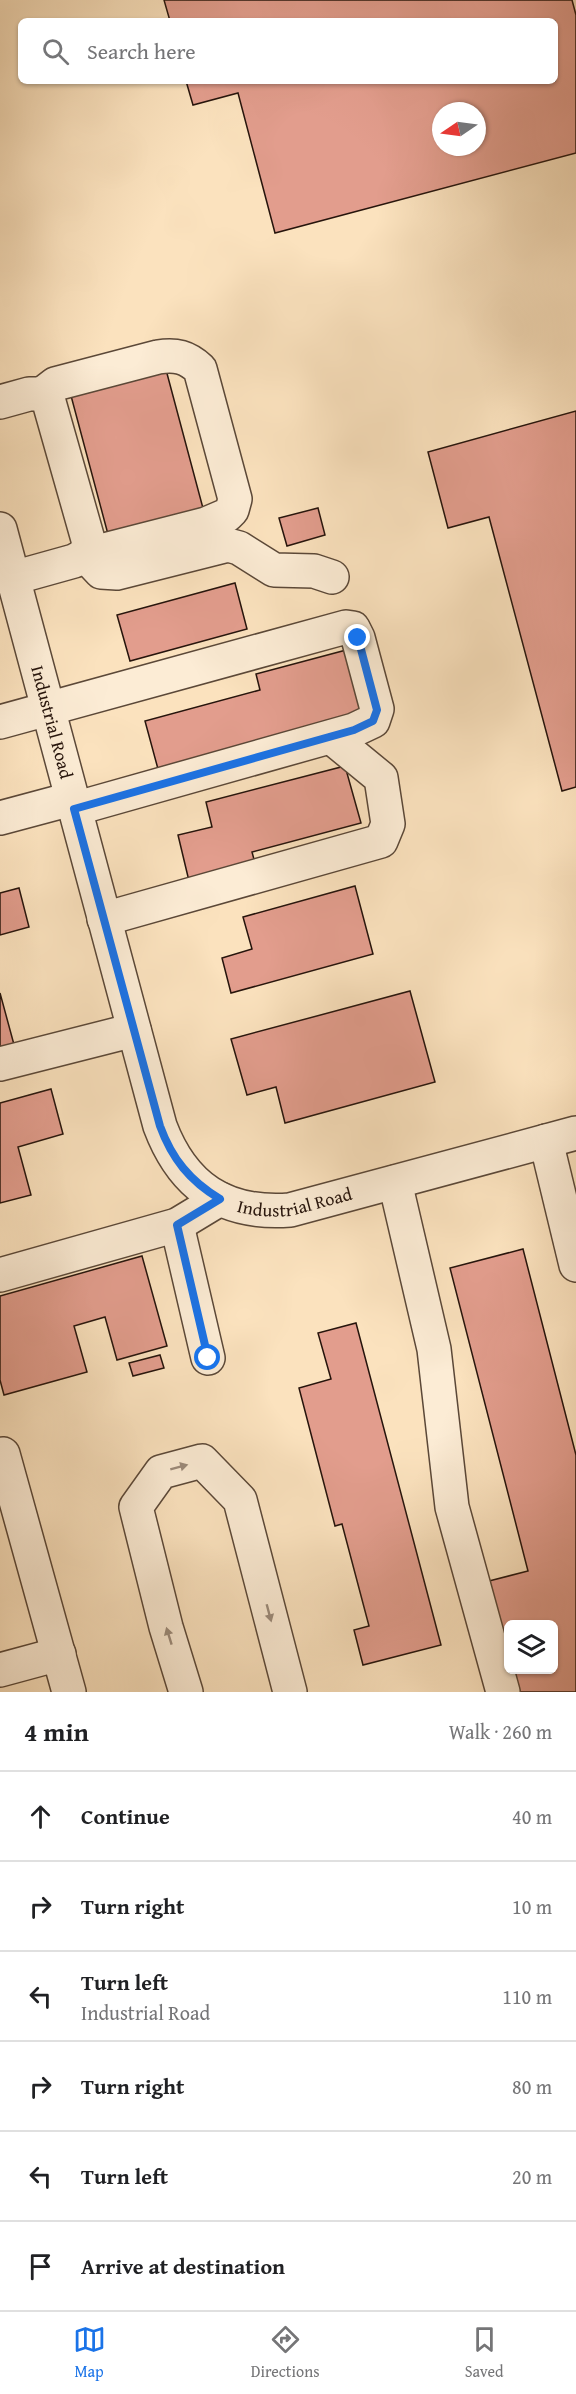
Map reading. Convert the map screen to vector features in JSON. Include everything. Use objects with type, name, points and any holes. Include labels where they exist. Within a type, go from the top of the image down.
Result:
[{"type":"street","points":[[0,402],[29,394],[42,394],[55,384],[158,357],[171,355],[191,361],[200,369],[235,499],[232,510],[227,515],[206,524],[85,555],[74,561],[6,568]]},
{"type":"street","points":[[42,394],[49,402],[89,543],[85,555]]},
{"type":"street","points":[[85,555],[101,572],[117,573],[228,545],[239,548],[274,570],[314,571],[332,577]]},
{"type":"street","name":"Industrial Road","points":[[6,568],[167,1144],[191,1178],[220,1199],[254,1210],[290,1210],[561,1137]]},
{"type":"street","points":[[0,703],[44,701],[346,627],[353,628],[358,638],[377,710],[373,721],[331,736],[73,804],[0,818]]},
{"type":"street","points":[[0,722],[44,701]]},
{"type":"street","points":[[104,919],[381,841],[388,824],[381,778],[331,736]]},
{"type":"street","points":[[0,1064],[134,1030]]},
{"type":"street","points":[[561,1137],[576,1265]]},
{"type":"street","points":[[395,1182],[434,1349],[452,1507],[503,1692]]},
{"type":"street","points":[[0,1275],[177,1225],[220,1199]]},
{"type":"street","points":[[177,1225],[208,1358]]},
{"type":"street","points":[[0,1455],[3,1454],[69,1692]]},
{"type":"street","points":[[186,1692],[166,1628],[136,1507],[161,1472],[202,1461],[240,1500],[290,1692]]},
{"type":"street","points":[[0,1670],[58,1654]]},
{"type":"building","points":[[164,0],[572,0],[576,15],[576,153],[275,233],[238,93],[193,105],[187,84],[558,84],[558,18],[169,18]]},
{"type":"building","points":[[165,366],[204,512],[109,538],[70,392]]},
{"type":"building","points":[[576,411],[576,787],[562,791],[489,517],[448,528],[428,452]]},
{"type":"building","points":[[318,508],[325,535],[287,546],[279,518]]},
{"type":"building","points":[[235,583],[247,629],[130,661],[117,615]]},
{"type":"building","points":[[350,649],[367,713],[158,769],[145,721],[260,690],[256,674]]},
{"type":"building","points":[[345,766],[361,823],[252,852],[255,863],[189,881],[178,835],[212,827],[206,802]]},
{"type":"building","points":[[355,886],[373,954],[231,993],[222,958],[252,949],[243,917]]},
{"type":"building","points":[[19,888],[29,927],[0,935],[0,893]]},
{"type":"building","points":[[410,991],[435,1082],[285,1123],[276,1087],[247,1095],[231,1039]]},
{"type":"building","points":[[0,993],[16,1052],[0,1056]]},
{"type":"building","points":[[51,1089],[63,1134],[18,1147],[31,1195],[0,1203],[0,1103]]},
{"type":"building","points":[[523,1249],[576,1455],[576,1692],[514,1692],[509,1674],[558,1674],[558,1620],[504,1620],[504,1654],[485,1582],[528,1571],[450,1268]]},
{"type":"building","points":[[142,1256],[167,1346],[117,1360],[105,1317],[74,1326],[87,1372],[4,1395],[0,1380],[0,1296]]},
{"type":"building","points":[[356,1323],[441,1645],[363,1665],[354,1630],[369,1626],[342,1524],[335,1526],[299,1388],[331,1379],[318,1333]]},
{"type":"building","points":[[160,1355],[164,1368],[133,1376],[129,1363]]},
{"type":"route","points":[[208,1358],[177,1225],[220,1199],[204,1190],[179,1165],[160,1126],[74,809],[354,730],[373,721],[377,710],[358,638]]}]
